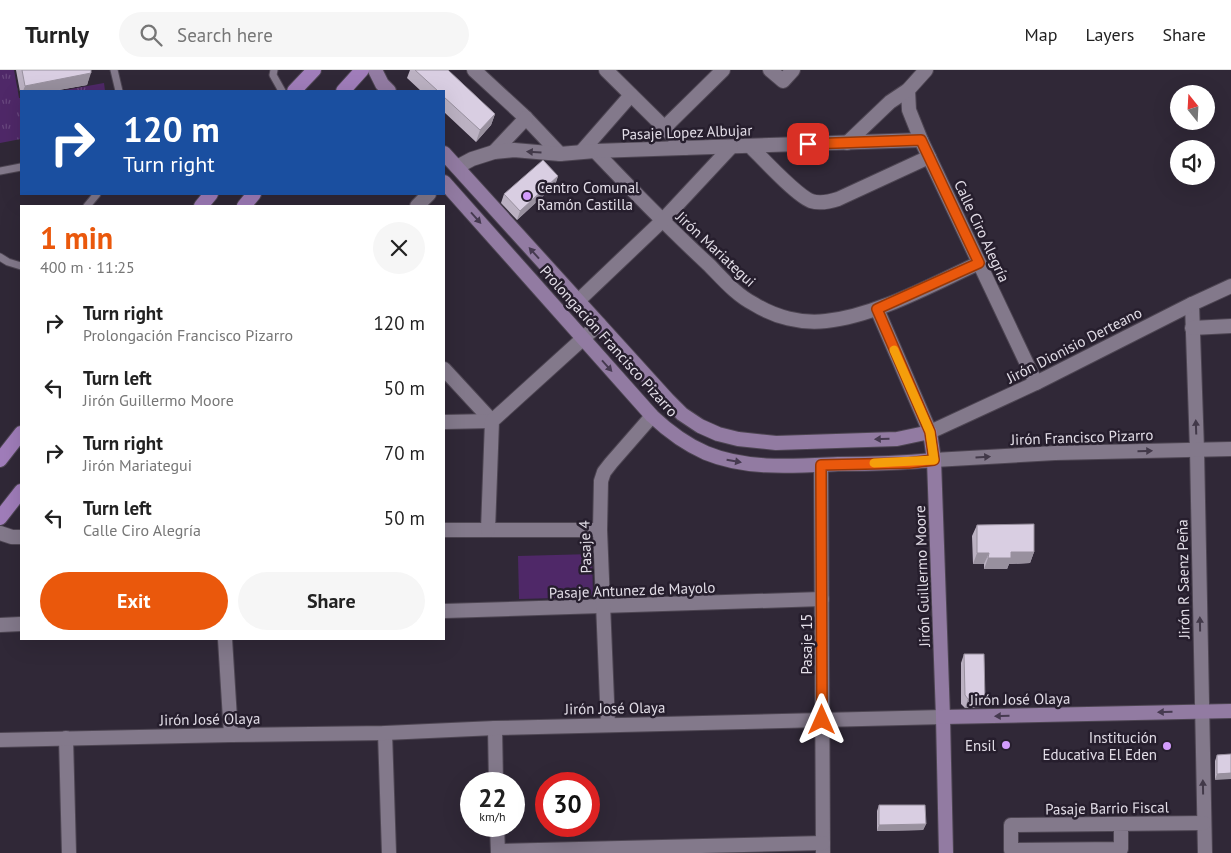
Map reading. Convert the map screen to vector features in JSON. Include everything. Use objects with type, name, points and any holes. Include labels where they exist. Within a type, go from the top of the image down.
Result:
[{"type":"main road","points":[[344,90],[362,70]]},
{"type":"main road","points":[[375,70],[379,79],[388,90]]},
{"type":"main road","points":[[295,90],[307,80]]},
{"type":"main road","name":"Prolongación Francisco Pizarro","points":[[445,154],[682,414],[700,426],[718,434],[738,439],[776,444],[897,439],[930,432]]},
{"type":"main road","name":"Prolongación Francisco Pizarro","points":[[445,183],[652,416],[667,430],[685,442],[706,453],[732,461],[776,465],[909,463],[934,460]]},
{"type":"main road","points":[[202,205],[210,195]]},
{"type":"main road","points":[[245,205],[253,195]]},
{"type":"main road","name":"Jirón Guillermo Moore","points":[[930,432],[934,460],[946,853]]},
{"type":"main road","points":[[0,460],[20,434]]},
{"type":"main road","points":[[0,518],[20,492]]},
{"type":"main road","name":"Jirón José Olaya","points":[[943,717],[1231,711]]},
{"type":"street","points":[[474,70],[526,118],[560,154]]},
{"type":"street","points":[[606,70],[685,148]]},
{"type":"street","points":[[664,128],[722,70]]},
{"type":"street","points":[[770,70],[783,81],[793,70]]},
{"type":"street","points":[[847,143],[890,102],[908,90],[926,70]]},
{"type":"street","name":"Calle Ciro Alegría","points":[[908,90],[909,110],[921,140],[1036,383]]},
{"type":"street","points":[[589,151],[632,95]]},
{"type":"street","points":[[494,152],[526,118]]},
{"type":"street","name":"Pasaje Lopez Albujar","points":[[457,167],[472,158],[494,152],[514,150],[560,154],[589,151],[921,140]]},
{"type":"street","points":[[750,146],[800,194],[811,201],[824,203],[838,200],[929,157]]},
{"type":"street","points":[[578,301],[662,221],[731,147]]},
{"type":"street","name":"Jirón Mariategui","points":[[589,151],[737,292],[752,304],[776,316],[825,322],[850,317],[877,309],[979,263]]},
{"type":"street","points":[[418,205],[428,195]]},
{"type":"street","name":"Jirón Dionisio Derteano","points":[[930,432],[1036,383],[1231,286]]},
{"type":"street","name":"Jirón R Saenz Peña","points":[[1192,304],[1197,450],[1205,853]]},
{"type":"street","name":"Jirón Guillermo Moore","points":[[877,309],[930,432]]},
{"type":"street","points":[[445,422],[492,421],[599,324]]},
{"type":"street","points":[[1192,328],[1231,326]]},
{"type":"street","points":[[445,370],[492,421],[488,530]]},
{"type":"street","name":"Pasaje 4","points":[[608,725],[600,530],[601,481],[604,472],[652,416]]},
{"type":"street","name":"Jirón Francisco Pizarro","points":[[934,460],[1055,453],[1231,449]]},
{"type":"street","name":"Pasaje 15","points":[[821,465],[823,848]]},
{"type":"street","points":[[445,530],[600,530]]},
{"type":"street","points":[[0,533],[12,537],[20,537]]},
{"type":"street","name":"Pasaje Antunez de Mayolo","points":[[445,611],[822,600]]},
{"type":"street","points":[[0,625],[20,624]]},
{"type":"street","points":[[225,640],[231,735]]},
{"type":"street","name":"Jirón José Olaya","points":[[0,740],[385,733],[494,728],[943,717]]},
{"type":"street","points":[[494,728],[496,772]]},
{"type":"street","points":[[385,733],[389,853]]},
{"type":"street","points":[[66,738],[69,853]]},
{"type":"street","name":"Pasaje Barrio Fiscal","points":[[1121,824],[1121,849],[1011,850],[1011,825],[1204,823]]},
{"type":"street","points":[[497,837],[498,852],[823,848]]},
{"type":"lane","points":[[114,70],[118,90]]},
{"type":"lane","points":[[274,70],[273,75],[281,90]]},
{"type":"lane","points":[[0,171],[20,167]]},
{"type":"lane","points":[[88,205],[96,195]]},
{"type":"lane","points":[[0,257],[20,266]]},
{"type":"green space","points":[[0,70],[14,70],[20,98],[20,139],[0,143]]},
{"type":"green space","points":[[104,83],[105,90],[66,90]]},
{"type":"green space","points":[[592,554],[593,597],[519,599],[518,556]]},
{"type":"building","points":[[22,70],[91,70],[91,73],[25,86]]},
{"type":"building","points":[[415,70],[448,70],[495,114],[480,130],[445,98],[445,90],[437,90]]},
{"type":"building","name":"Centro Comunal Ramón Castilla","points":[[543,160],[558,176],[520,211],[504,194]]},
{"type":"building","points":[[1034,524],[1034,552],[1011,552],[1011,558],[988,558],[989,553],[977,553],[977,525]]},
{"type":"building","points":[[964,654],[984,654],[985,699],[968,699],[965,695]]},
{"type":"building","points":[[1231,754],[1231,773],[1217,774],[1217,755]]},
{"type":"building","points":[[879,805],[925,805],[926,824],[879,825]]},
{"type":"slow traffic","points":[[874,463],[909,463],[934,460],[930,432],[894,350]]},
{"type":"place","name":"Centro Comunal Ramón Castilla","points":[[527,196]]},
{"type":"place","name":"Ensil","points":[[1006,745]]},
{"type":"place","name":"Institución Educativa El Eden","points":[[1167,746]]},
{"type":"route","points":[[808,144],[921,140],[979,263],[877,309],[930,432],[934,460],[909,463],[821,465],[822,720]]}]
